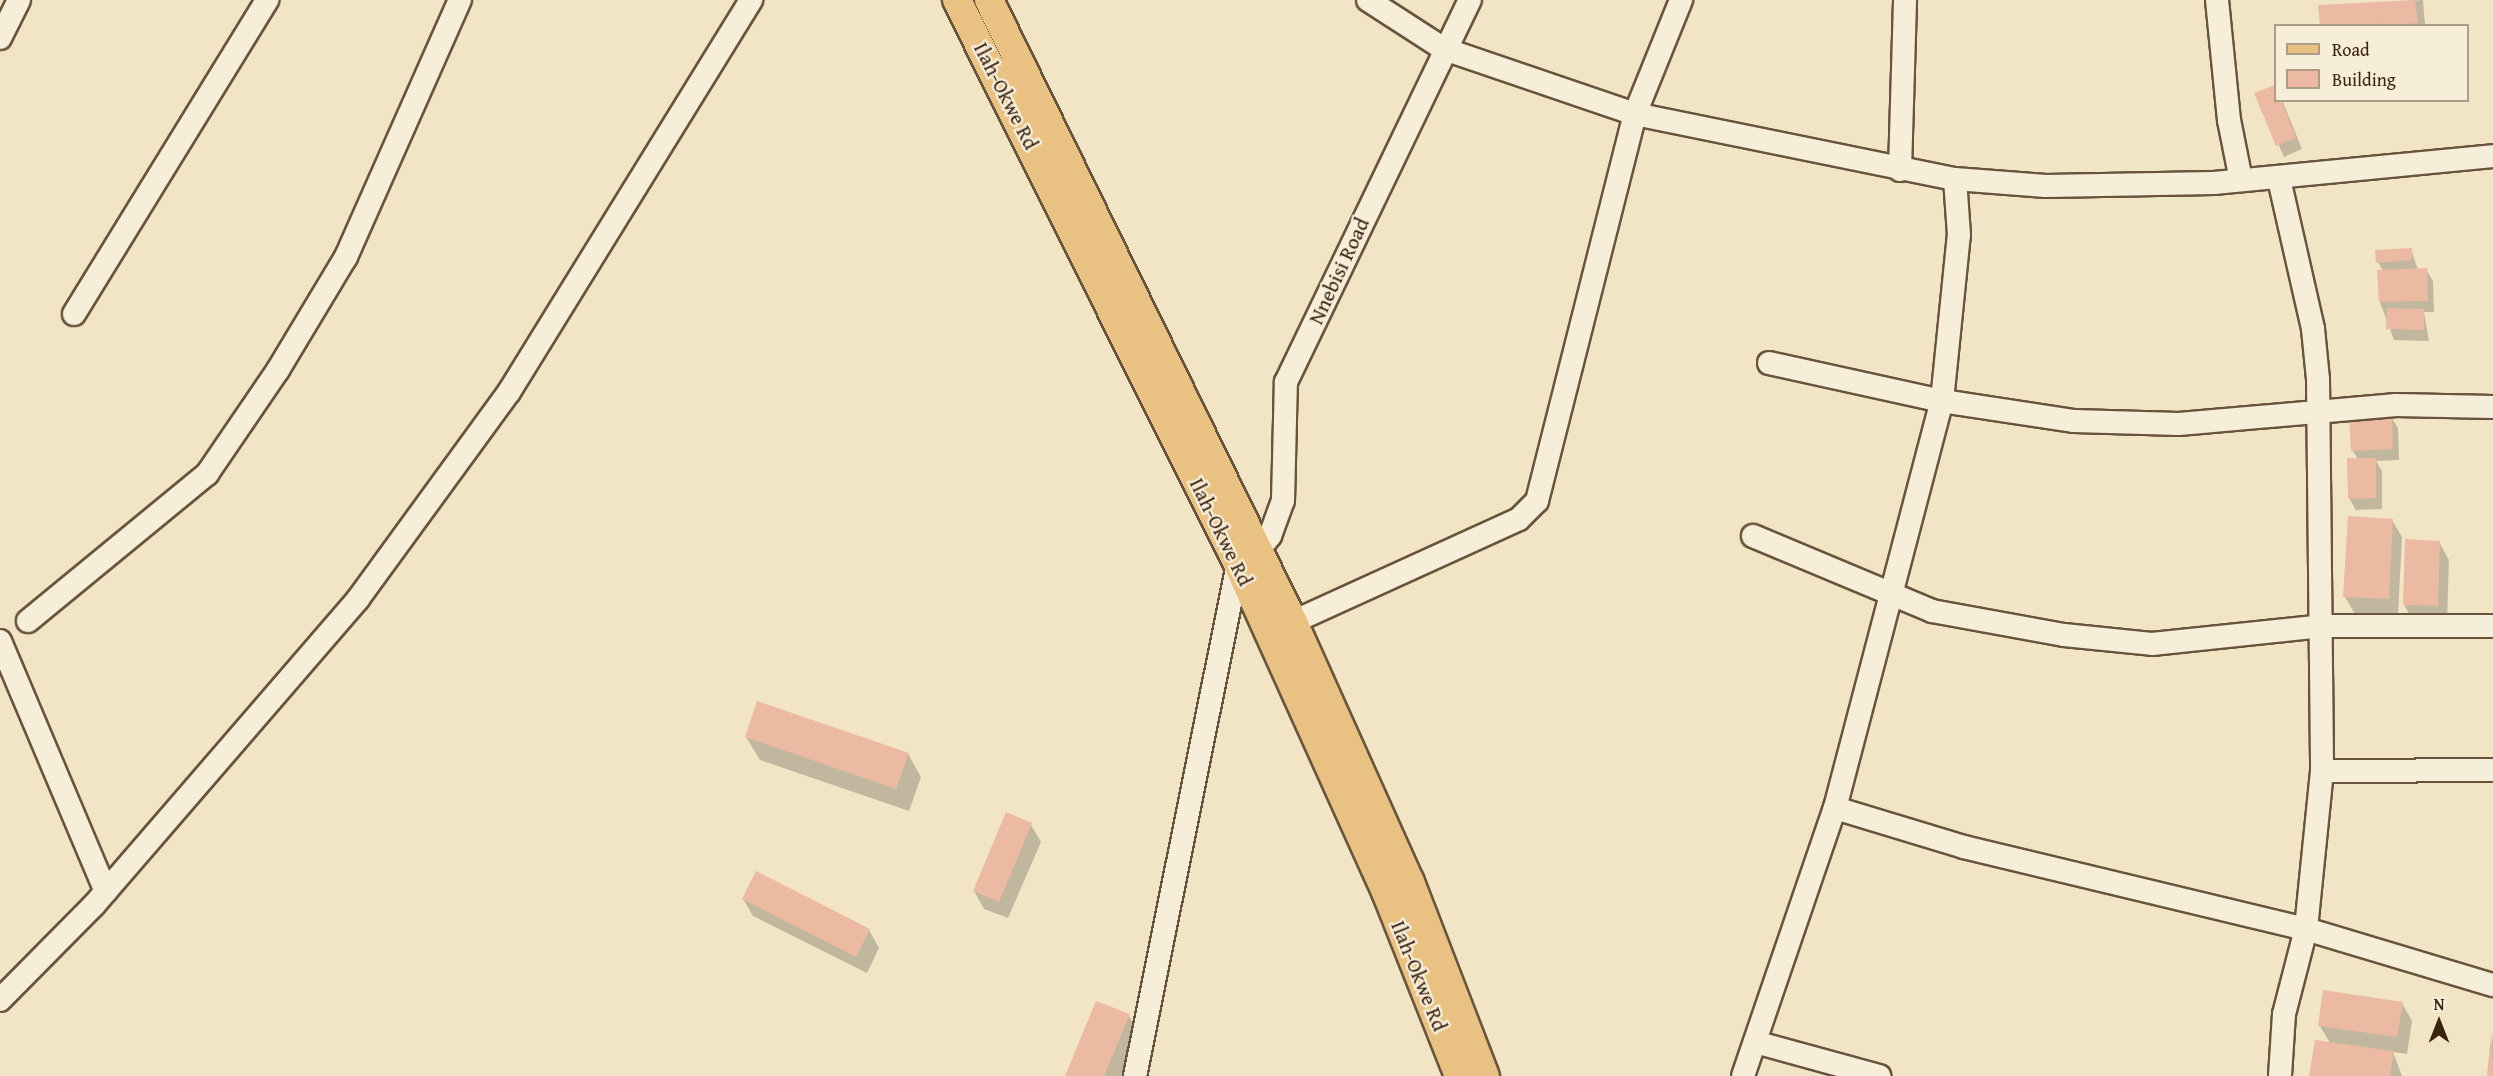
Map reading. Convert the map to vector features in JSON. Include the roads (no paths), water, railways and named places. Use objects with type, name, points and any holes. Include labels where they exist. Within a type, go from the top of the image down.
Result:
[{"type":"main road","name":"Ilah-Okwe Rd","points":[[957,0],[1247,558],[1387,894],[1459,1076]]},
{"type":"main road","points":[[989,0],[1247,558],[1293,622],[1410,882],[1485,1076]]},
{"type":"street","points":[[0,38],[19,0]]},
{"type":"street","points":[[74,314],[267,0]]},
{"type":"street","points":[[28,621],[207,474],[252,408],[346,257],[460,0]]},
{"type":"street","points":[[0,1000],[106,892],[358,599],[488,420],[751,0]]},
{"type":"street","points":[[1368,0],[1444,49],[1635,114],[1899,170],[1955,179],[2046,186],[2279,179],[2493,156]]},
{"type":"street","name":"Nnebisi Road","points":[[1247,558],[1270,536],[1283,501],[1286,382],[1444,49],[1470,0]]},
{"type":"street","points":[[1293,622],[1519,519],[1536,501],[1635,114],[1681,0]]},
{"type":"street","points":[[1899,170],[1905,0]]},
{"type":"street","points":[[2217,0],[2229,120],[2241,180]]},
{"type":"street","points":[[1743,1076],[1835,807],[1893,594],[1942,400],[1959,235],[1955,179]]},
{"type":"street","points":[[2279,179],[2313,329],[2318,412],[2322,627],[2322,771],[2306,929],[2284,1014],[2280,1076]]},
{"type":"street","points":[[1769,363],[1942,400],[2074,421],[2179,424],[2396,405],[2493,407]]},
{"type":"street","points":[[1753,536],[1932,611],[2152,644],[2322,627],[2493,627]]},
{"type":"street","points":[[1135,1076],[1247,558]]},
{"type":"street","points":[[0,641],[106,892]]},
{"type":"street","points":[[2322,771],[2493,770]]},
{"type":"street","points":[[1835,807],[1964,847],[2306,929],[2493,985]]},
{"type":"street","points":[[1755,1042],[1879,1076]]}]
